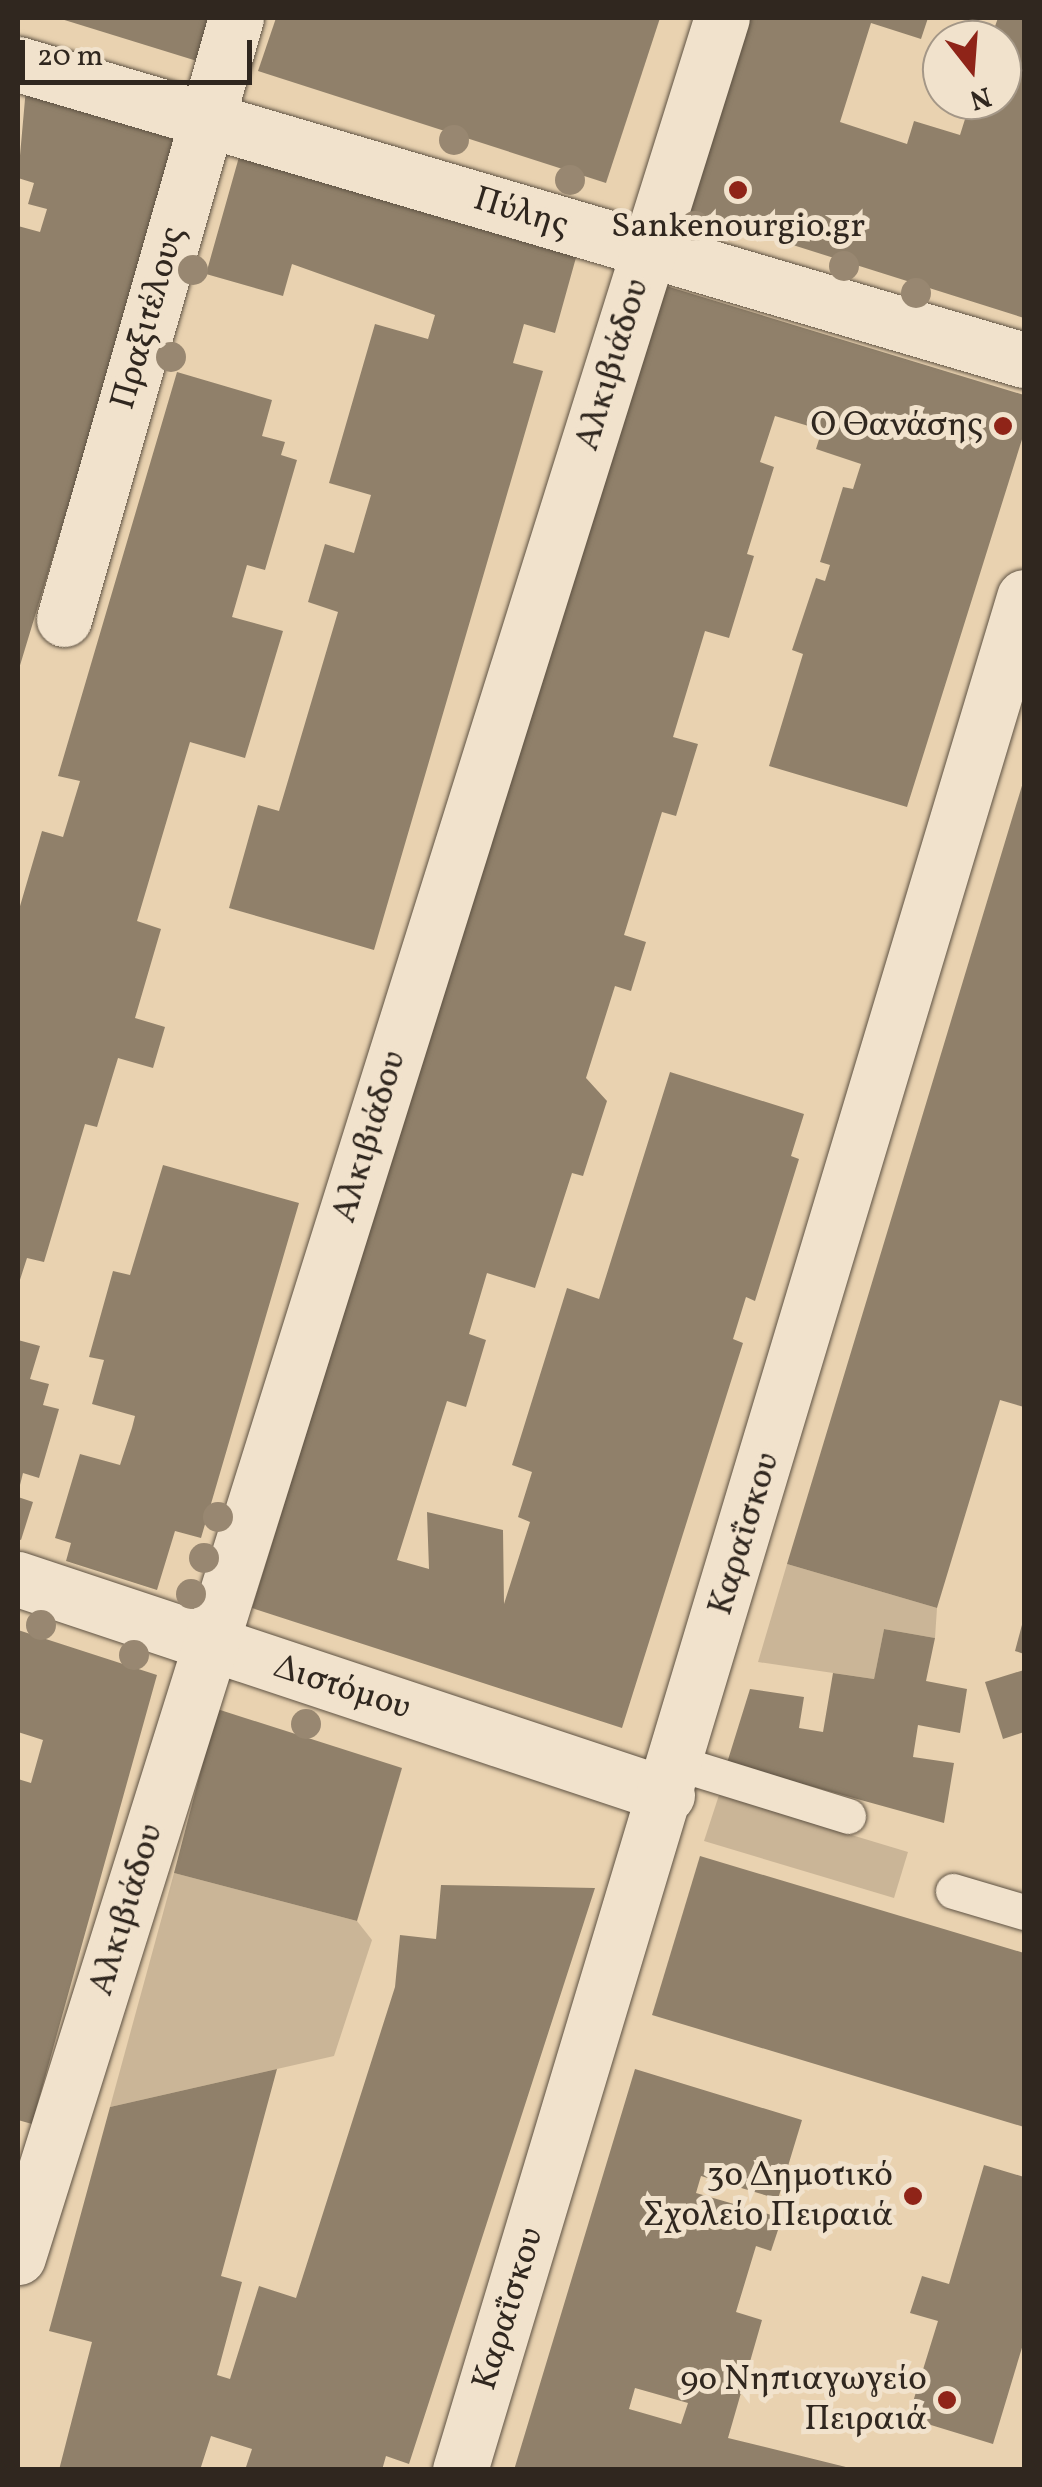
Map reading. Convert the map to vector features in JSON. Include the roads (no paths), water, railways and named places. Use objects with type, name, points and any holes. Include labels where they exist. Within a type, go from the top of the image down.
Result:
[{"type":"street","name":"Πραξιτέλους","points":[[64,620],[204,119],[236,18]]},
{"type":"street","name":"Αλκιβιάδου","points":[[18,2257],[722,18]]},
{"type":"street","name":"Πύλης","points":[[18,64],[1024,360]]},
{"type":"street","name":"Καραΐσκου","points":[[460,2470],[672,1779],[1024,597]]},
{"type":"street","name":"Διστόμου","points":[[18,1579],[210,1644],[672,1779]]},
{"type":"lane","name":"Διστόμου","points":[[672,1779],[848,1816]]},
{"type":"lane","points":[[953,1891],[1024,1912]]},
{"type":"place","name":"Sankenourgio.gr","points":[[738,190]]},
{"type":"place","name":"Ο Θανάσης","points":[[1003,426]]},
{"type":"place","name":"3ο Δημοτικό Σχολείο Πειραιά","points":[[913,2196]]},
{"type":"place","name":"9o Νηπιαγωγείο Πειραιά","points":[[947,2400]]}]
